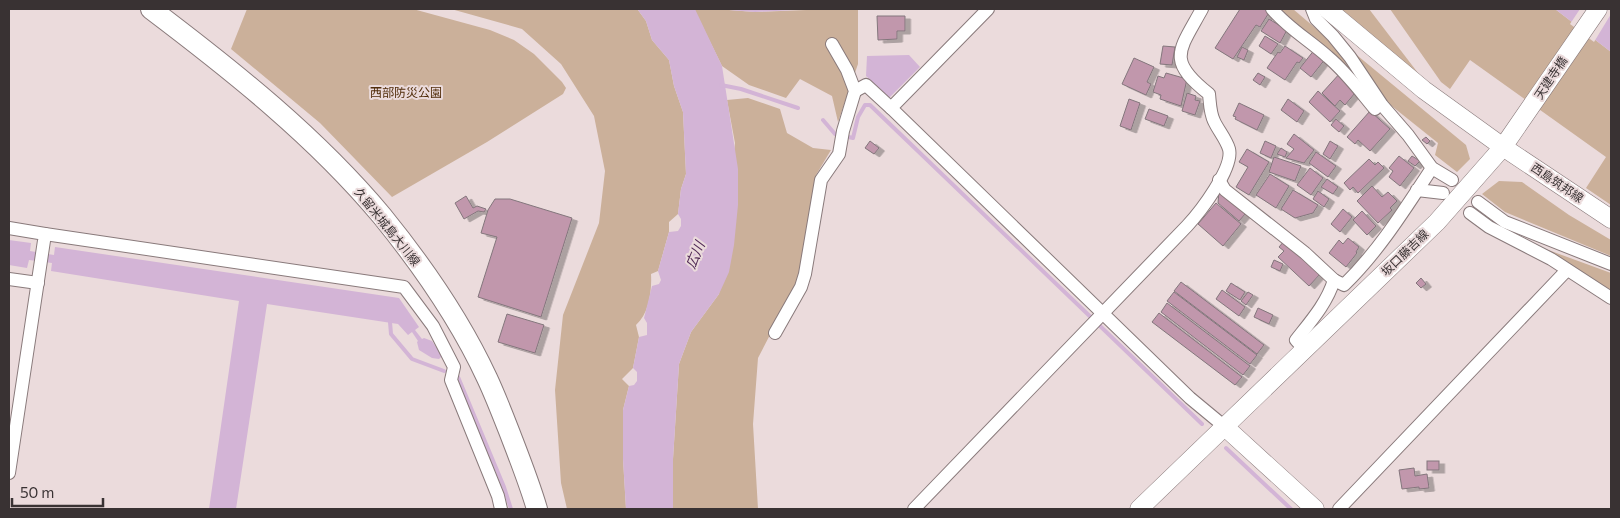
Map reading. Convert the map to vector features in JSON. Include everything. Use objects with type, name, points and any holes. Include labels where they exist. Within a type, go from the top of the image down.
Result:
[{"type":"main road","name":"久留米城島大川線","points":[[151,9],[219,61],[293,125],[381,216],[450,310],[487,378],[529,480],[537,509]]},
{"type":"main road","points":[[1327,9],[1424,90],[1503,147]]},
{"type":"main road","name":"天建寺橋","points":[[1503,147],[1598,9]]},
{"type":"main road","name":"西島筑邦線","points":[[1503,147],[1611,219]]},
{"type":"main road","name":"坂口藤吉線","points":[[1139,509],[1437,222],[1503,147]]},
{"type":"main road","points":[[1225,427],[1315,509]]},
{"type":"street","points":[[891,108],[988,9]]},
{"type":"street","points":[[914,509],[1187,226],[1208,201],[1228,163],[1229,149],[1213,120],[1210,94],[1193,82],[1182,67],[1180,52],[1202,9]]},
{"type":"street","points":[[1272,9],[1286,23],[1328,56],[1351,79],[1395,132],[1420,153]]},
{"type":"street","points":[[1312,9],[1316,19],[1350,57],[1382,105],[1408,134],[1432,168],[1452,180]]},
{"type":"street","points":[[775,333],[805,274],[821,180],[839,154],[842,136],[855,91],[847,70],[832,44]]},
{"type":"street","points":[[855,91],[866,85],[1102,315],[1190,398],[1225,427]]},
{"type":"street","points":[[1219,180],[1225,190],[1304,253],[1334,280],[1344,285],[1397,222],[1432,168]]},
{"type":"street","points":[[1417,190],[1443,193]]},
{"type":"street","points":[[1478,202],[1505,222],[1611,264]]},
{"type":"street","points":[[1470,213],[1489,227],[1551,259],[1611,298]]},
{"type":"street","points":[[9,228],[404,286],[433,326],[454,367],[451,380],[498,496],[501,509]]},
{"type":"street","points":[[9,473],[45,234]]},
{"type":"street","points":[[1339,509],[1567,270]]},
{"type":"street","points":[[9,279],[38,283]]},
{"type":"street","points":[[1304,350],[1296,340],[1330,293],[1334,280]]},
{"type":"green space","name":"西部防災公園","points":[[247,9],[413,9],[490,30],[514,40],[534,54],[566,88],[563,94],[487,142],[392,197],[320,123],[231,49]]},
{"type":"green space","points":[[451,9],[635,9],[638,10],[646,21],[652,40],[669,60],[674,86],[683,112],[686,174],[681,189],[678,214],[669,222],[669,232],[658,271],[651,274],[651,288],[647,309],[636,325],[639,337],[633,368],[622,379],[629,386],[623,410],[626,509],[567,509],[561,483],[555,390],[563,315],[599,223],[605,171],[594,116],[561,64],[522,29]]},
{"type":"green space","points":[[694,9],[755,12],[858,9],[858,64],[838,122],[832,96],[800,79],[786,98],[749,85],[722,66]]},
{"type":"green space","points":[[1281,9],[1293,9],[1334,44],[1351,71],[1293,26]]},
{"type":"green space","points":[[1337,9],[1369,9],[1418,73]]},
{"type":"green space","points":[[1390,9],[1555,9],[1611,52],[1611,205],[1586,188],[1606,157],[1470,60],[1450,89],[1441,82]]},
{"type":"green space","points":[[1347,47],[1466,145],[1470,159],[1457,172],[1435,155],[1438,143],[1388,103]]},
{"type":"green space","points":[[748,98],[780,109],[787,133],[813,148],[831,150],[816,175],[800,277],[758,358],[753,424],[758,509],[673,509],[673,459],[679,364],[691,332],[719,294],[735,143],[727,100]]},
{"type":"green space","points":[[1499,181],[1522,182],[1569,215],[1611,240],[1611,256],[1505,212],[1482,194]]},
{"type":"green space","points":[[1540,247],[1611,273],[1611,292]]},
{"type":"water","name":"広川","points":[[635,9],[695,9],[722,66],[738,169],[738,205],[729,272],[719,294],[691,332],[679,364],[673,459],[673,509],[626,509],[623,410],[629,386],[634,385],[637,381],[637,372],[633,368],[639,337],[647,335],[647,323],[644,318],[652,286],[659,284],[661,280],[658,271],[669,232],[678,231],[681,226],[681,219],[678,214],[681,189],[686,174],[683,112],[674,86],[669,60],[652,40],[646,21],[638,10]]},
{"type":"water","points":[[716,9],[794,9],[794,10],[755,12]]},
{"type":"water","points":[[1555,9],[1611,9],[1611,52]]},
{"type":"water","points":[[909,55],[920,67],[889,98],[866,76],[867,56]]},
{"type":"water","points":[[9,240],[31,243],[30,251],[54,255],[55,247],[399,298],[419,327],[415,330],[422,339],[432,341],[442,356],[439,359],[432,358],[419,350],[418,341],[412,332],[408,335],[398,324],[267,304],[236,509],[209,509],[239,301],[51,271],[52,263],[29,260],[27,268],[9,265]]},
{"type":"pier","points":[[1580,9],[1611,9],[1611,14],[1594,42],[1570,24]]},
{"type":"building","points":[[1240,9],[1266,9],[1270,11],[1260,27],[1256,25],[1233,59],[1215,48]]},
{"type":"building","points":[[877,16],[905,16],[905,31],[897,31],[897,39],[878,40]]},
{"type":"building","points":[[1269,19],[1287,30],[1280,43],[1261,31]]},
{"type":"building","points":[[1265,36],[1278,44],[1271,54],[1259,46]]},
{"type":"building","points":[[1163,46],[1175,47],[1172,65],[1160,64]]},
{"type":"building","points":[[1285,46],[1303,58],[1299,63],[1297,62],[1285,80],[1267,68],[1278,52],[1280,53]]},
{"type":"building","points":[[1242,47],[1248,50],[1244,60],[1237,57]]},
{"type":"building","points":[[1315,49],[1326,58],[1311,77],[1300,68]]},
{"type":"building","points":[[1134,58],[1154,67],[1147,82],[1151,84],[1146,95],[1122,84]]},
{"type":"building","points":[[1341,72],[1351,81],[1347,85],[1355,93],[1345,105],[1340,100],[1335,106],[1322,93]]},
{"type":"building","points":[[1166,73],[1187,79],[1181,106],[1160,99],[1161,95],[1153,92],[1158,76],[1164,78]]},
{"type":"building","points":[[1258,73],[1265,77],[1260,85],[1253,80]]},
{"type":"building","points":[[1318,91],[1340,111],[1330,122],[1309,102]]},
{"type":"building","points":[[1187,93],[1196,96],[1195,100],[1200,101],[1195,115],[1182,111]]},
{"type":"building","points":[[1129,99],[1140,103],[1131,130],[1120,126]]},
{"type":"building","points":[[1288,99],[1304,111],[1297,122],[1281,110]]},
{"type":"building","points":[[1239,103],[1264,115],[1257,130],[1235,119],[1236,117],[1233,116]]},
{"type":"building","points":[[1149,109],[1168,116],[1164,126],[1145,119]]},
{"type":"building","points":[[1370,111],[1390,129],[1370,151],[1358,140],[1355,144],[1347,137]]},
{"type":"building","points":[[1336,119],[1344,126],[1339,132],[1331,125]]},
{"type":"building","points":[[1294,134],[1314,150],[1304,163],[1286,158],[1294,149],[1287,144]]},
{"type":"building","points":[[1426,137],[1430,141],[1427,144],[1422,140]]},
{"type":"building","points":[[870,141],[879,148],[874,154],[865,148]]},
{"type":"building","points":[[1265,141],[1276,146],[1271,158],[1260,153]]},
{"type":"building","points":[[1330,141],[1338,146],[1330,159],[1323,154]]},
{"type":"building","points":[[1281,148],[1287,152],[1285,157],[1277,154]]},
{"type":"building","points":[[1247,149],[1269,162],[1249,195],[1236,187],[1248,167],[1239,162]]},
{"type":"building","points":[[1316,152],[1336,166],[1328,177],[1309,163]]},
{"type":"building","points":[[1399,156],[1414,168],[1400,186],[1389,177],[1393,171],[1389,168]]},
{"type":"building","points":[[1412,156],[1420,161],[1415,166],[1408,161]]},
{"type":"building","points":[[1274,157],[1301,166],[1295,181],[1269,172]]},
{"type":"building","points":[[1369,159],[1375,165],[1378,162],[1384,168],[1358,193],[1353,187],[1350,190],[1344,183]]},
{"type":"building","points":[[1310,168],[1323,178],[1311,195],[1297,185]]},
{"type":"building","points":[[1270,174],[1289,186],[1276,208],[1256,195]]},
{"type":"building","points":[[1327,179],[1338,187],[1333,194],[1321,187]]},
{"type":"building","points":[[1372,186],[1382,197],[1388,192],[1397,201],[1390,208],[1392,210],[1378,223],[1357,201]]},
{"type":"building","points":[[1219,190],[1246,213],[1239,221],[1218,203]]},
{"type":"building","points":[[1293,190],[1318,205],[1313,213],[1295,218],[1281,209]]},
{"type":"building","points":[[1318,191],[1329,199],[1324,207],[1313,199]]},
{"type":"building","points":[[466,196],[473,208],[477,206],[486,209],[484,212],[478,211],[464,219],[455,203]]},
{"type":"building","points":[[495,199],[510,199],[572,218],[541,317],[478,297],[497,237],[481,233],[488,210]]},
{"type":"building","points":[[1216,203],[1241,224],[1223,246],[1198,224]]},
{"type":"building","points":[[1343,209],[1352,217],[1340,232],[1331,224]]},
{"type":"building","points":[[1362,211],[1376,226],[1367,235],[1353,220]]},
{"type":"building","points":[[1348,238],[1359,247],[1357,253],[1346,267],[1329,253],[1339,240],[1343,244]]},
{"type":"building","points":[[1285,240],[1321,273],[1309,286],[1278,257],[1284,251],[1279,247]]},
{"type":"building","points":[[1274,260],[1283,264],[1280,271],[1271,267]]},
{"type":"building","points":[[1421,278],[1426,284],[1421,288],[1416,283]]},
{"type":"building","points":[[1181,282],[1264,345],[1257,354],[1174,291]]},
{"type":"building","points":[[1231,283],[1245,292],[1240,300],[1226,291]]},
{"type":"building","points":[[1222,290],[1245,307],[1239,316],[1216,299]]},
{"type":"building","points":[[1174,292],[1257,355],[1250,364],[1167,301]]},
{"type":"building","points":[[1248,292],[1253,295],[1246,305],[1241,301]]},
{"type":"building","points":[[1167,303],[1250,366],[1243,375],[1161,312]]},
{"type":"building","points":[[1258,308],[1273,315],[1269,324],[1254,317]]},
{"type":"building","points":[[1159,313],[1242,377],[1235,385],[1152,322]]},
{"type":"building","points":[[507,314],[544,325],[535,353],[498,342]]},
{"type":"building","points":[[1427,461],[1439,461],[1439,470],[1427,470]]},
{"type":"building","points":[[1414,468],[1415,476],[1427,474],[1429,488],[1402,489],[1399,470]]},
{"type":"waterway","points":[[721,85],[741,89],[798,108]]},
{"type":"waterway","points":[[823,120],[835,134],[853,138],[858,117],[865,105],[870,105],[1202,424]]},
{"type":"waterway","points":[[390,322],[391,334],[412,359],[444,371]]},
{"type":"waterway","points":[[458,377],[504,487],[511,509]]},
{"type":"waterway","points":[[1226,448],[1291,509]]}]
